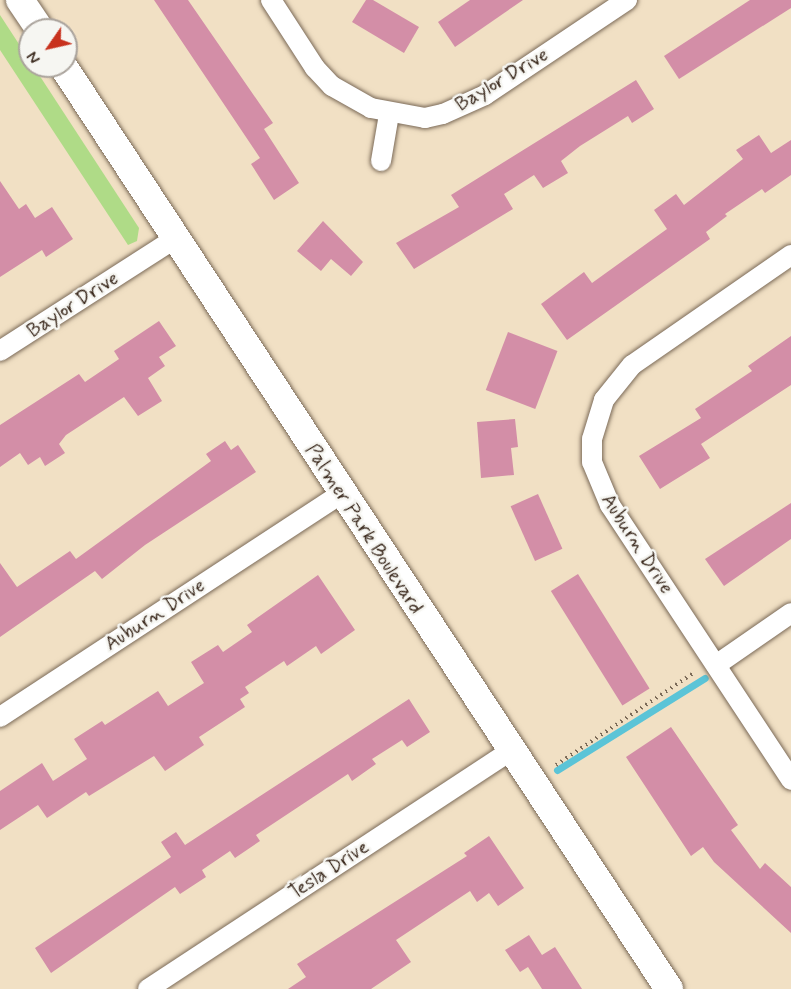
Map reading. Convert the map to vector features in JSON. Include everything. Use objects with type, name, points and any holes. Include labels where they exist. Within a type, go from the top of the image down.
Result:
[{"type":"main road","points":[[20,0],[32,18]]},
{"type":"main road","name":"Palmer Park Boulevard","points":[[71,78],[341,494],[669,989]]},
{"type":"street","name":"Baylor Drive","points":[[271,0],[315,69],[332,86],[353,100],[389,114],[425,118],[464,106],[627,0]]},
{"type":"street","points":[[381,161],[389,114]]},
{"type":"street","name":"Baylor Drive","points":[[0,351],[176,238]]},
{"type":"street","name":"Auburn Drive","points":[[791,255],[632,365],[604,400],[592,439],[592,462],[610,505],[791,780]]},
{"type":"street","name":"Auburn Drive","points":[[0,717],[341,494]]},
{"type":"street","points":[[714,662],[791,613]]},
{"type":"street","name":"Tesla Drive","points":[[148,989],[511,751]]},
{"type":"path","points":[[556,765],[714,662]]},
{"type":"green space","points":[[0,15],[18,43],[18,77],[0,50]]},
{"type":"green space","points":[[18,78],[41,78],[139,228],[137,241],[128,245]]},
{"type":"building","points":[[154,0],[188,0],[273,123],[264,129],[299,183],[274,200],[251,164],[260,158]]},
{"type":"building","points":[[366,0],[373,0],[419,27],[404,53],[352,22]]},
{"type":"building","points":[[470,0],[523,0],[455,47],[438,22]]},
{"type":"building","points":[[750,0],[791,0],[791,8],[679,79],[664,56]]},
{"type":"building","points":[[636,80],[654,109],[632,123],[628,116],[580,146],[561,161],[568,173],[543,188],[534,175],[504,194],[513,209],[414,269],[396,243],[459,207],[451,195]]},
{"type":"building","points":[[759,135],[771,153],[791,140],[791,175],[765,193],[762,189],[725,214],[727,216],[706,232],[710,239],[567,340],[541,304],[584,272],[592,283],[667,229],[654,210],[676,194],[684,205],[743,159],[736,150]]},
{"type":"building","points":[[0,181],[19,209],[26,204],[35,218],[52,207],[73,239],[46,257],[42,250],[0,277]]},
{"type":"building","points":[[323,221],[363,262],[351,276],[331,259],[321,271],[297,251]]},
{"type":"building","points":[[159,321],[176,346],[159,357],[165,366],[148,378],[162,401],[138,416],[124,397],[66,435],[59,444],[65,453],[45,466],[40,457],[28,465],[20,453],[0,467],[0,425],[79,374],[85,382],[119,359],[114,351]]},
{"type":"building","points":[[508,332],[557,351],[535,409],[486,390]]},
{"type":"building","points":[[791,336],[791,385],[701,444],[710,458],[660,489],[639,456],[701,418],[695,409],[752,371],[748,366]]},
{"type":"building","points":[[515,419],[518,447],[511,448],[514,475],[481,478],[477,422]]},
{"type":"building","points":[[225,441],[231,450],[238,445],[256,472],[145,545],[102,579],[95,571],[0,637],[0,563],[17,587],[70,551],[76,559],[211,461],[206,454]]},
{"type":"building","points":[[538,494],[562,549],[535,561],[511,506]]},
{"type":"building","points":[[791,503],[791,539],[724,586],[705,559]]},
{"type":"building","points":[[578,574],[650,688],[622,705],[551,591]]},
{"type":"building","points":[[318,575],[355,630],[321,654],[316,646],[287,666],[284,661],[245,687],[249,693],[240,699],[245,707],[199,737],[204,745],[165,771],[154,756],[89,796],[86,792],[47,818],[38,805],[0,830],[0,791],[42,763],[53,781],[87,759],[74,739],[102,721],[105,725],[158,691],[168,706],[204,683],[191,662],[218,645],[223,652],[252,632],[247,625]]},
{"type":"building","points":[[409,699],[430,732],[407,747],[402,740],[372,759],[376,764],[352,781],[348,774],[256,835],[260,841],[235,858],[230,851],[202,870],[206,877],[180,894],[175,887],[51,973],[35,948],[171,857],[161,842],[176,832],[185,845]]},
{"type":"building","points":[[671,727],[738,825],[731,830],[760,869],[765,863],[791,887],[791,933],[714,862],[703,847],[691,856],[626,757]]},
{"type":"building","points":[[489,836],[524,888],[498,906],[489,893],[477,902],[470,891],[396,940],[411,962],[371,989],[288,989],[306,977],[297,964],[467,856],[464,853]]},
{"type":"building","points":[[529,935],[542,955],[555,947],[582,989],[542,989],[528,967],[520,972],[505,950]]},
{"type":"waterway","points":[[557,770],[705,678]]}]
